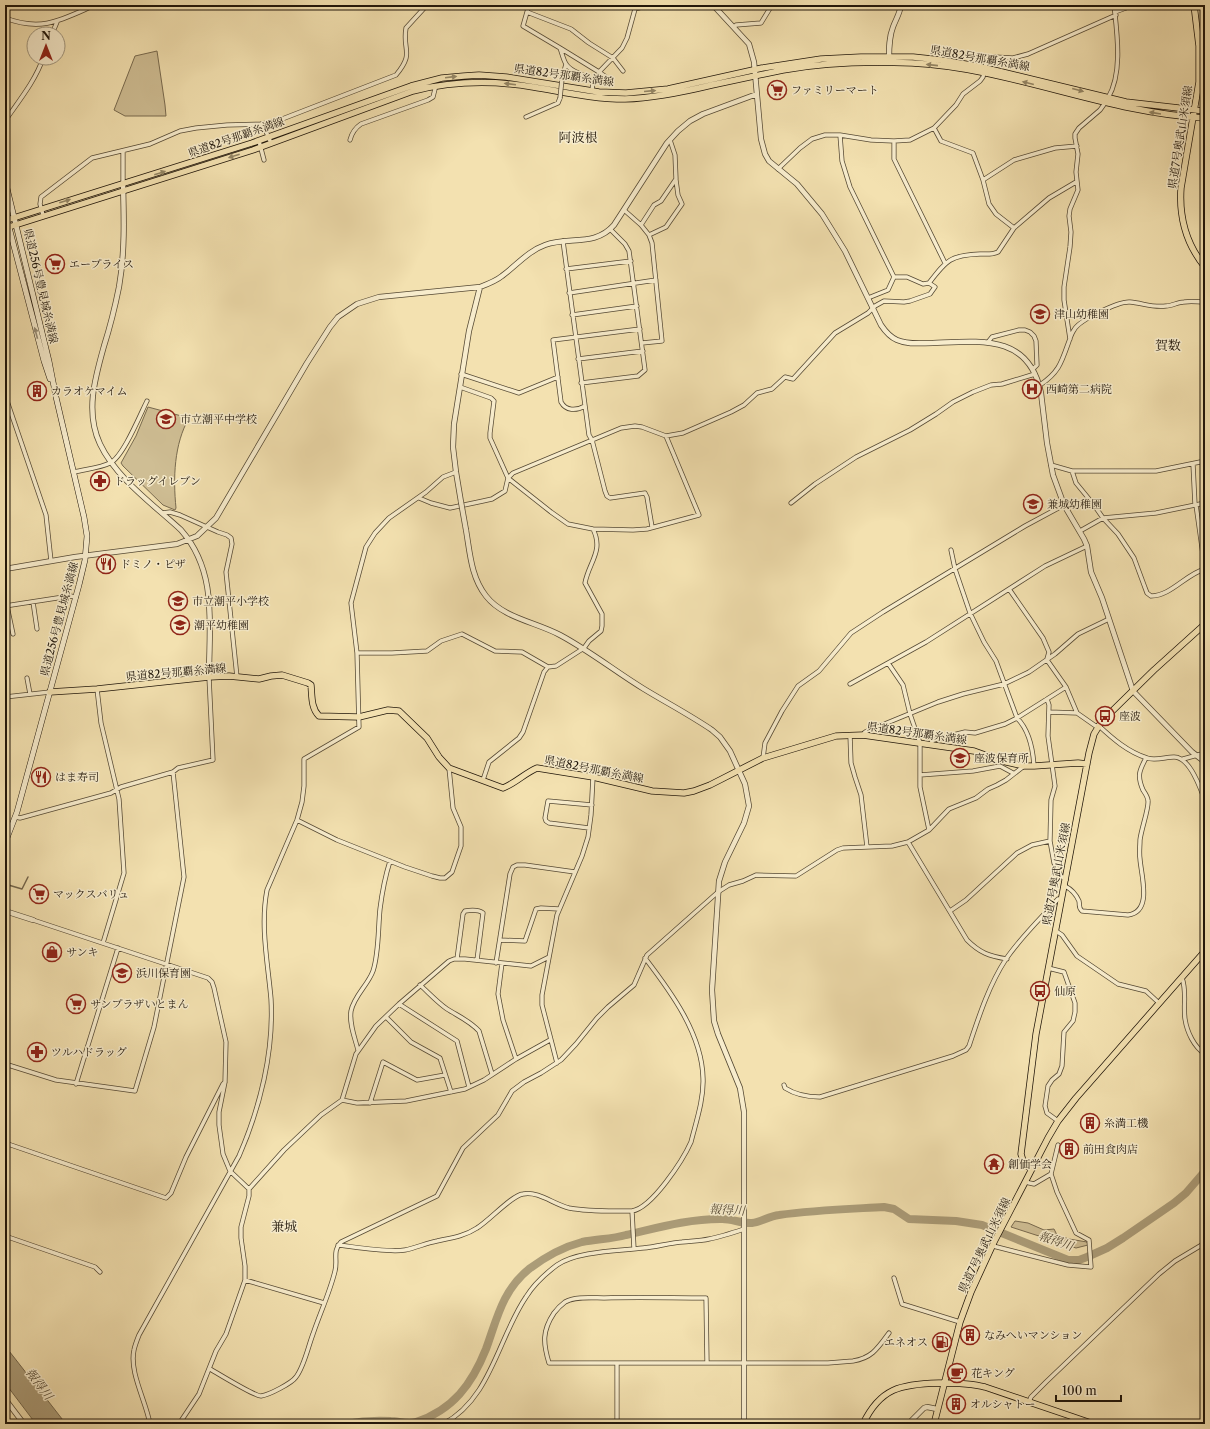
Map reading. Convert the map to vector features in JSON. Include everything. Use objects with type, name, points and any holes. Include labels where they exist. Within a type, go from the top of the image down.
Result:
[{"type":"main road","name":"県道7号奥武山米須線","points":[[1194,5],[1201,46],[1195,111],[1181,188],[1181,207],[1188,240],[1196,255],[1205,267]]},
{"type":"main road","name":"県道82号那覇糸満線","points":[[6,221],[15,217],[42,212],[188,171],[270,140],[400,96],[433,83],[464,76],[491,76],[592,91],[626,93],[654,91],[755,73],[822,64],[889,59],[985,70],[1107,100],[1144,111],[1205,118]]},
{"type":"main road","name":"県道82号那覇糸満線","points":[[433,83],[493,82],[532,86],[598,98],[626,99],[668,95],[755,73]]},
{"type":"main road","name":"県道82号那覇糸満線","points":[[1107,100],[1205,111]]},
{"type":"main road","name":"県道82号那覇糸満線","points":[[7,227],[42,212],[123,184],[260,144]]},
{"type":"main road","name":"県道256号豊見城糸満線","points":[[5,180],[15,217],[86,523],[87,541],[86,556],[76,597],[15,817],[5,843]]},
{"type":"main road","name":"県道256号豊見城糸満線","points":[[5,212],[7,227],[44,361],[56,397]]},
{"type":"main road","name":"県道7号奥武山米須線","points":[[1032,1169],[1026,1166],[1023,1162],[1021,1154],[1036,1034],[1092,743],[1098,726],[1205,624]]},
{"type":"main road","name":"県道82号那覇糸満線","points":[[50,692],[97,689],[209,677],[259,679],[271,676],[282,676],[311,685],[315,712],[319,716],[359,717],[388,710],[399,711],[427,738],[439,757],[449,768],[503,788],[518,781],[537,768],[593,777],[652,791],[684,793],[706,787],[763,758],[836,736],[850,735],[863,735],[974,751],[1001,764],[1024,766],[1078,763],[1087,764]]},
{"type":"main road","name":"県道7号奥武山米須線","points":[[934,1424],[960,1322],[971,1292],[993,1244],[1058,1121],[1076,1098],[1205,952]]},
{"type":"main road","points":[[863,1424],[875,1404],[882,1397],[892,1391],[910,1384],[944,1383],[978,1385],[1094,1424]]},
{"type":"street","points":[[5,18],[28,24],[57,22],[95,5]]},
{"type":"street","points":[[42,212],[41,197],[92,158],[150,144],[180,131],[227,124],[261,124],[277,121],[396,75],[406,59],[406,28],[427,5]]},
{"type":"street","points":[[529,5],[523,21],[523,26],[606,77]]},
{"type":"street","points":[[624,5],[635,8],[641,8],[644,5]]},
{"type":"street","points":[[712,5],[749,44],[755,73],[762,147],[769,161],[797,184],[822,214],[845,251],[881,326],[896,339],[903,342],[997,343],[1022,355],[1034,371],[1040,385],[1053,475],[1064,505],[1080,531],[1087,546],[1091,572],[1109,619],[1133,691],[1197,756],[1205,762]]},
{"type":"street","points":[[734,27],[736,25],[762,23],[772,5]]},
{"type":"street","points":[[889,59],[889,42],[893,27],[900,15],[901,5]]},
{"type":"street","points":[[1070,339],[1064,300],[1064,287],[1070,247],[1070,209],[1078,190],[1076,182],[1078,154],[1075,138],[1076,130],[1100,110],[1107,100],[1117,74],[1114,5]]},
{"type":"street","points":[[778,169],[812,139],[826,135],[840,135],[871,140],[910,140],[934,128],[956,106],[963,94],[980,81],[988,60],[992,57],[1013,58],[1028,54],[1134,5]]},
{"type":"street","points":[[599,72],[622,48],[627,38],[635,8]]},
{"type":"street","points":[[527,12],[570,29],[613,58],[623,71]]},
{"type":"street","points":[[55,26],[57,22]]},
{"type":"street","points":[[560,48],[566,64],[577,73],[590,78],[593,82],[592,91]]},
{"type":"street","points":[[526,117],[548,106],[558,103],[566,64]]},
{"type":"street","points":[[5,121],[40,66]]},
{"type":"street","points":[[350,140],[355,128],[361,124],[433,97],[435,89],[433,83]]},
{"type":"street","points":[[5,569],[86,556],[168,546],[197,536],[216,518],[307,363],[338,317],[358,304],[378,297],[480,287],[502,276],[536,249],[563,241],[594,238],[610,229],[678,130],[703,114],[757,94]]},
{"type":"street","points":[[261,124],[265,128],[270,140]]},
{"type":"street","points":[[934,128],[942,141],[973,153],[983,180],[989,204],[996,214],[1014,228]]},
{"type":"street","points":[[840,135],[842,161],[850,187],[894,278]]},
{"type":"street","points":[[649,235],[666,227],[682,204],[678,195],[675,156],[670,140]]},
{"type":"street","points":[[894,141],[894,159],[945,263]]},
{"type":"street","points":[[260,144],[264,160]]},
{"type":"street","points":[[983,180],[1014,160],[1055,148],[1077,146]]},
{"type":"street","points":[[15,817],[20,818],[173,772],[178,768],[213,760],[209,677],[209,599],[208,584],[204,568],[189,540],[123,478],[111,463],[99,443],[92,410],[92,394],[116,303],[119,286],[124,212],[123,151]]},
{"type":"street","points":[[641,225],[654,205],[661,201],[676,179]]},
{"type":"street","points":[[894,278],[907,277],[923,284],[929,283],[945,263],[955,257],[973,254],[995,254],[998,252],[1014,228],[1049,198],[1076,182]]},
{"type":"street","points":[[624,210],[641,225],[649,235],[654,251],[662,341],[642,343]]},
{"type":"street","points":[[581,383],[638,376],[643,372],[645,367],[629,250],[610,229]]},
{"type":"street","points":[[563,241],[589,435],[592,440],[605,491],[607,496],[610,498],[645,493],[652,527]]},
{"type":"street","points":[[566,269],[631,261]]},
{"type":"street","points":[[868,298],[888,290],[894,278]]},
{"type":"street","points":[[569,293],[656,280]]},
{"type":"street","points":[[419,498],[450,508],[483,501],[505,491],[508,478],[514,473],[629,426],[642,427],[666,436],[683,433],[706,424],[744,405],[757,393],[772,389],[785,377],[793,379],[835,333],[873,309],[875,306],[884,301],[904,302],[930,294],[935,287],[929,283]]},
{"type":"street","points":[[480,287],[468,331],[454,424],[453,447],[461,502],[475,578],[480,588],[493,604],[504,611],[558,634],[584,648],[644,689],[712,730],[720,737],[730,751],[748,794],[749,806],[747,816],[721,872],[718,892],[712,990],[714,1021],[718,1034],[736,1075],[743,1100],[744,1424]]},
{"type":"street","points":[[1040,385],[1055,374],[1064,357],[1076,325],[1105,310],[1122,302],[1150,306],[1167,306],[1184,302],[1205,302]]},
{"type":"street","points":[[572,315],[637,306]]},
{"type":"street","points":[[585,406],[580,409],[568,409],[564,408],[561,402],[553,340],[640,329]]},
{"type":"street","points":[[791,503],[815,484],[856,457],[910,430],[953,402],[991,385],[1002,384],[1034,371],[1037,365],[1036,341],[1030,332],[1019,330],[992,337],[988,342]]},
{"type":"street","points":[[578,359],[643,351]]},
{"type":"street","points":[[462,374],[519,393],[558,377]]},
{"type":"street","points":[[460,388],[490,398],[494,401],[490,438],[508,478],[568,524],[593,529],[633,530],[652,527],[699,515],[666,436]]},
{"type":"street","points":[[5,395],[46,515],[51,561]]},
{"type":"street","points":[[74,472],[111,463],[116,459],[135,427],[146,401]]},
{"type":"street","points":[[1051,465],[1072,471],[1156,470],[1205,461]]},
{"type":"street","points":[[1072,471],[1076,483],[1094,505],[1102,518],[1118,534],[1134,558],[1147,593],[1151,596],[1157,596],[1169,590],[1192,574],[1205,569],[1195,505],[1193,464]]},
{"type":"street","points":[[150,1424],[135,1373],[133,1361],[134,1350],[139,1335],[239,1156],[252,1123],[271,1038],[271,999],[266,957],[264,902],[267,890],[297,820],[302,802],[304,786],[304,759],[359,727],[357,653],[351,603],[366,547],[382,524],[419,498],[443,477],[456,472]]},
{"type":"street","points":[[1080,531],[1102,518],[1156,513],[1205,503]]},
{"type":"street","points":[[763,758],[765,743],[782,711],[798,686],[819,671],[851,633],[1025,526],[1064,505]]},
{"type":"street","points":[[162,513],[170,512],[218,532],[227,534],[231,538],[232,544],[226,572],[237,677]]},
{"type":"street","points":[[357,653],[427,651],[442,641],[462,634],[495,650],[522,652],[548,666],[556,666],[584,648],[600,631],[602,626],[602,614],[585,582],[586,575],[594,562],[597,551],[596,536],[593,529]]},
{"type":"street","points":[[850,684],[926,642],[1045,566],[1087,546]]},
{"type":"street","points":[[951,550],[955,569],[970,613],[984,642],[996,661],[1017,718],[1033,748],[1034,766]]},
{"type":"street","points":[[1009,589],[1043,638],[1049,652],[1047,660],[1066,687],[1077,713]]},
{"type":"street","points":[[13,634],[6,606],[70,596],[76,597]]},
{"type":"street","points":[[33,602],[37,629]]},
{"type":"street","points":[[863,735],[865,732],[938,702],[1004,684],[1029,672],[1047,660],[1078,634],[1109,619]]},
{"type":"street","points":[[888,663],[903,685],[910,714],[920,743],[920,787],[929,830]]},
{"type":"street","points":[[483,780],[489,762],[519,738],[523,732],[544,672],[548,666]]},
{"type":"street","points":[[27,678],[30,694]]},
{"type":"street","points":[[930,745],[933,740],[965,732],[975,733],[1004,724],[1017,718],[1066,687]]},
{"type":"street","points":[[97,689],[101,723],[118,799],[124,874],[103,943]]},
{"type":"street","points":[[5,697],[50,692]]},
{"type":"street","points":[[1047,699],[1049,705],[1048,736],[1056,786],[1051,800],[1050,841],[1054,863],[1065,883],[1076,895],[1079,901],[1079,908],[1082,911],[1128,915],[1135,914],[1140,909],[1144,894],[1144,880],[1140,859],[1140,841],[1148,801],[1140,782],[1139,773],[1146,758]]},
{"type":"street","points":[[1049,712],[1077,713],[1098,726],[1125,747],[1146,758],[1173,757],[1183,759],[1205,753]]},
{"type":"street","points":[[850,735],[851,763],[861,795],[867,847]]},
{"type":"street","points":[[1183,759],[1189,766],[1205,800]]},
{"type":"street","points":[[920,775],[973,771],[1001,764],[1013,773]]},
{"type":"street","points":[[210,1369],[260,1396],[267,1394],[293,1380],[298,1375],[336,1270],[336,1250],[338,1245],[341,1242],[437,1196],[463,1148],[498,1115],[512,1091],[524,1082],[557,1063],[576,1044],[597,1018],[634,985],[638,979],[645,958],[652,949],[718,892],[729,885],[756,875],[796,876],[837,850],[843,848],[892,846],[908,842],[929,830],[949,809],[976,798],[988,789],[1006,780],[1013,773],[1024,766]]},
{"type":"street","points":[[297,820],[337,840],[390,861],[440,878],[446,878],[452,872],[461,846],[461,827],[453,808],[449,768]]},
{"type":"street","points":[[5,1064],[56,1080],[76,1084],[135,1091],[154,1028],[184,877],[173,772]]},
{"type":"street","points":[[557,1063],[541,1000],[559,909],[588,837],[592,805],[593,777]]},
{"type":"street","points":[[589,828],[549,823],[545,818],[548,801],[592,805]]},
{"type":"street","points":[[950,911],[966,900],[1018,854],[1032,844],[1050,841]]},
{"type":"street","points":[[908,842],[967,940],[984,954],[1006,959]]},
{"type":"street","points":[[358,1050],[351,1026],[351,1011],[374,970],[380,908],[384,882],[390,861]]},
{"type":"street","points":[[496,963],[510,874],[513,867],[517,865],[525,865],[575,872]]},
{"type":"street","points":[[784,1085],[785,1088],[800,1095],[820,1097],[953,1056],[966,1050],[969,1046],[981,1010],[1006,959],[1058,899],[1062,899]]},
{"type":"street","points":[[500,940],[525,941],[536,909],[559,909]]},
{"type":"street","points":[[457,959],[464,914],[465,911],[469,910],[481,911],[483,913],[477,960]]},
{"type":"street","points":[[5,911],[208,978],[212,982],[226,1034],[225,1082],[219,1112],[219,1125],[223,1154],[230,1171],[249,1189]]},
{"type":"street","points":[[1056,932],[1062,935],[1077,956],[1118,984],[1146,991],[1160,1004]]},
{"type":"street","points":[[76,1084],[118,948]]},
{"type":"street","points":[[179,1424],[199,1394],[216,1351],[226,1334],[246,1280],[246,1266],[241,1238],[241,1227],[249,1196],[249,1189],[284,1150],[321,1115],[342,1100],[358,1050],[376,1026],[420,985],[449,961],[457,959],[477,960],[531,966],[549,957]]},
{"type":"street","points":[[338,1245],[404,1250],[469,1233],[478,1228],[511,1200],[523,1194],[533,1193],[561,1205],[586,1211],[632,1212],[638,1210],[646,1204],[661,1189],[688,1150],[695,1128],[703,1092],[703,1079],[700,1052],[692,1033],[676,1001],[645,958]]},
{"type":"street","points":[[502,963],[498,994],[503,1020],[516,1058]]},
{"type":"street","points":[[1048,968],[1064,972],[1075,1002],[1073,1020],[1064,1032],[1062,1066],[1059,1074],[1048,1086],[1045,1106],[1047,1113],[1058,1121]]},
{"type":"street","points":[[1182,978],[1185,985],[1185,1018],[1188,1029],[1197,1048],[1205,1054]]},
{"type":"street","points":[[420,985],[447,1008],[479,1031],[492,1074]]},
{"type":"street","points":[[399,1004],[457,1041],[469,1087]]},
{"type":"street","points":[[386,1017],[411,1042],[440,1058],[451,1092]]},
{"type":"street","points":[[342,1100],[357,1103],[406,1101],[469,1087],[516,1058],[550,1040]]},
{"type":"street","points":[[370,1103],[383,1062],[417,1080],[445,1075]]},
{"type":"street","points":[[5,1143],[166,1198],[171,1193],[186,1157],[225,1082]]},
{"type":"street","points":[[993,1244],[1068,1265],[1091,1267],[1089,1240],[1076,1233],[1050,1174],[1058,1145]]},
{"type":"street","points":[[1025,1182],[1034,1184],[1050,1174]]},
{"type":"street","points":[[632,1212],[634,1247]]},
{"type":"street","points":[[443,1424],[459,1414],[478,1391],[524,1299],[540,1279],[558,1264],[568,1260],[634,1247],[709,1239],[744,1229]]},
{"type":"street","points":[[5,1236],[95,1267],[100,1272]]},
{"type":"street","points":[[1029,1402],[1031,1397],[1050,1378],[1159,1274],[1175,1261],[1205,1243]]},
{"type":"street","points":[[894,1278],[902,1304],[960,1322]]},
{"type":"street","points":[[246,1280],[324,1303]]},
{"type":"street","points":[[707,1363],[706,1298],[575,1299],[566,1302],[558,1308],[549,1320],[544,1333],[544,1346],[549,1363],[707,1363],[743,1362],[828,1363],[857,1361],[872,1355],[889,1333]]},
{"type":"street","points":[[617,1363],[617,1424]]},
{"type":"street","points":[[5,1399],[24,1424]]},
{"type":"street","points":[[908,1424],[924,1408],[927,1407],[937,1409]]},
{"type":"street","points":[[1072,1416],[1073,1424]]},
{"type":"shaded area","points":[[157,51],[166,116],[125,116],[114,110],[135,56]]},
{"type":"shaded area","points":[[148,407],[189,418],[180,439],[176,462],[175,510],[163,505],[121,463],[136,436]]},
{"type":"shaded area","points":[[1015,1221],[1028,1223],[1044,1230],[1054,1229],[1057,1235],[1087,1242],[1088,1245],[1076,1248],[1011,1227]]},
{"type":"shaded area","points":[[5,1346],[66,1424],[36,1424],[5,1383]]},
{"type":"waterway","points":[[5,884],[22,889],[28,877]]},
{"type":"waterway","name":"報得川","points":[[346,1424],[363,1421],[413,1423],[429,1417],[451,1403],[460,1394],[480,1362],[497,1316],[512,1287],[529,1269],[541,1260],[575,1244],[673,1224],[708,1219],[728,1219],[744,1223],[752,1223],[775,1216],[792,1213],[884,1207],[894,1209],[909,1219],[956,1221],[982,1225],[1068,1260],[1079,1260],[1107,1248],[1174,1203],[1186,1193],[1205,1171]]},
{"type":"place","name":"ファミリーマート","points":[[777,90]]},
{"type":"place","name":"エープライス","points":[[55,264]]},
{"type":"place","name":"津山幼稚園","points":[[1040,314]]},
{"type":"place","name":"西崎第二病院","points":[[1032,389]]},
{"type":"place","name":"カラオケマイム","points":[[37,391]]},
{"type":"place","name":"市立潮平中学校","points":[[166,419]]},
{"type":"place","name":"ドラッグイレブン","points":[[100,481]]},
{"type":"place","name":"兼城幼稚園","points":[[1033,504]]},
{"type":"place","name":"ドミノ・ピザ","points":[[106,564]]},
{"type":"place","name":"市立潮平小学校","points":[[178,601]]},
{"type":"place","name":"潮平幼稚園","points":[[180,625]]},
{"type":"place","name":"座波","points":[[1105,716]]},
{"type":"place","name":"座波保育所","points":[[960,758]]},
{"type":"place","name":"はま寿司","points":[[41,777]]},
{"type":"place","name":"マックスバリュ","points":[[39,894]]},
{"type":"place","name":"サンキ","points":[[52,952]]},
{"type":"place","name":"浜川保育園","points":[[122,973]]},
{"type":"place","name":"仙原","points":[[1040,991]]},
{"type":"place","name":"サンプラザいとまん","points":[[76,1004]]},
{"type":"place","name":"ツルハドラッグ","points":[[37,1052]]},
{"type":"place","name":"糸満工機","points":[[1090,1123]]},
{"type":"place","name":"前田食肉店","points":[[1069,1149]]},
{"type":"place","name":"創価学会","points":[[994,1164]]},
{"type":"place","name":"なみへいマンション","points":[[970,1335]]},
{"type":"place","name":"エネオス","points":[[942,1342]]},
{"type":"place","name":"花キング","points":[[957,1373]]},
{"type":"place","name":"オルシャトー","points":[[956,1404]]},
{"type":"district","name":"阿波根","points":[[578,137]]},
{"type":"district","name":"賀数","points":[[1168,345]]},
{"type":"district","name":"兼城","points":[[284,1226]]}]
